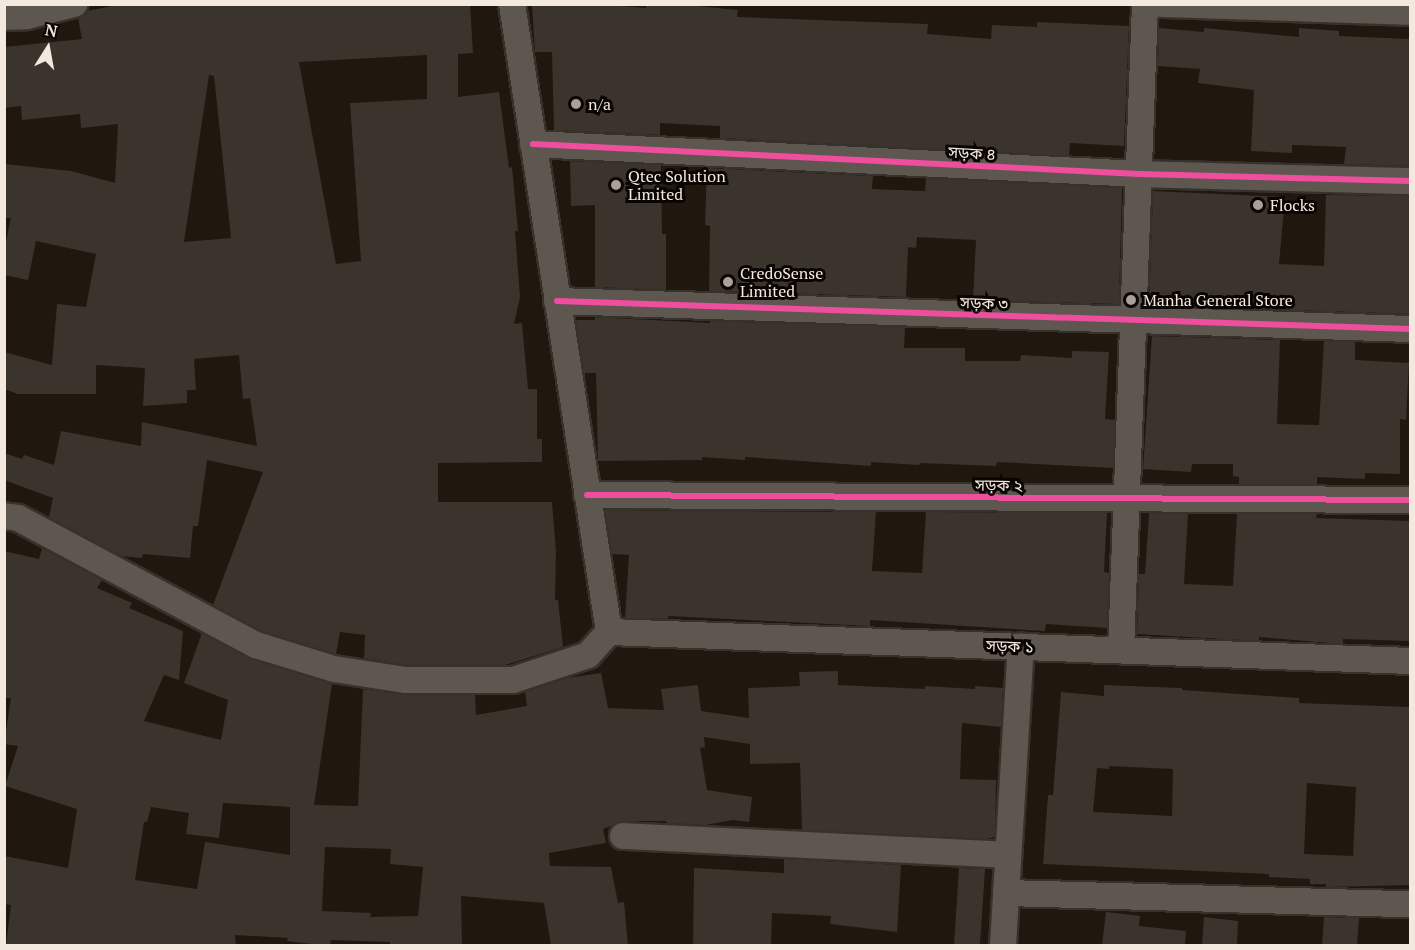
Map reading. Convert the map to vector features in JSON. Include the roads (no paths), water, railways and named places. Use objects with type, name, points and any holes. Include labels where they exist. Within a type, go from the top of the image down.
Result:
[{"type":"street","points":[[4,17],[27,16],[74,4]]},
{"type":"street","points":[[4,516],[18,518],[256,645],[334,669],[406,680],[513,680],[588,655],[609,632],[512,4]]},
{"type":"street","points":[[1121,650],[1145,4]]},
{"type":"street","points":[[1162,4],[1410,12]]},
{"type":"street","name":"সড়ক ৪","points":[[533,144],[1138,174],[1410,181]]},
{"type":"street","name":"সড়ক ৩","points":[[557,301],[1410,329]]},
{"type":"street","name":"সড়ক ২","points":[[587,495],[1410,500]]},
{"type":"street","name":"সড়ক ১","points":[[609,632],[1410,661]]},
{"type":"street","points":[[1003,945],[1021,647]]},
{"type":"street","points":[[622,836],[1008,855]]},
{"type":"street","points":[[1006,893],[1410,904]]},
{"type":"place","name":"n/a","points":[[576,104]]},
{"type":"place","name":"Qtec Solution Limited","points":[[616,185]]},
{"type":"place","name":"Flocks","points":[[1258,205]]},
{"type":"place","name":"CredoSense Limited","points":[[728,282]]},
{"type":"place","name":"Manha General Store","points":[[1131,300]]}]
